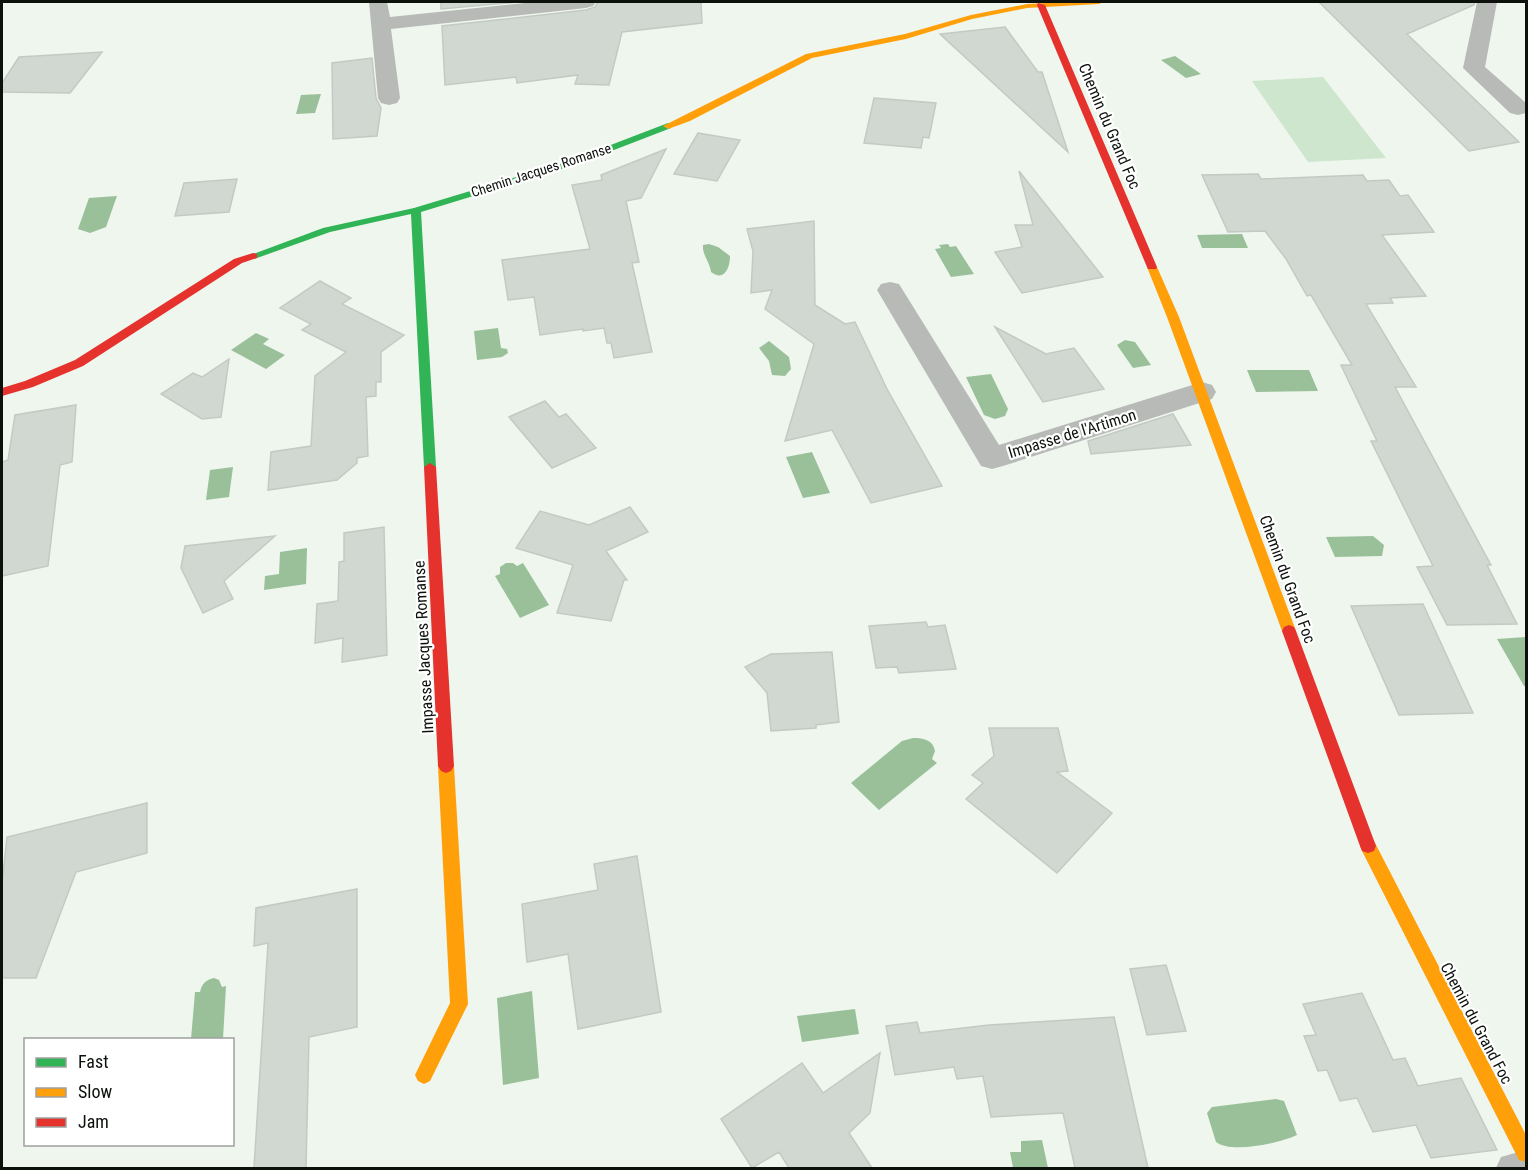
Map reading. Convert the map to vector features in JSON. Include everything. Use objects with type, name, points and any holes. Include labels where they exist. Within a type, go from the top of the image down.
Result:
[{"type":"street","points":[[378,2],[389,98]]},
{"type":"street","points":[[381,24],[586,2]]},
{"type":"street","name":"Chemin Jacques Romanse","points":[[2,392],[29,384],[79,363],[238,261],[327,230],[416,210],[572,162],[676,123],[809,56],[906,36],[971,18],[1027,6],[1099,2]]},
{"type":"street","points":[[1487,2],[1474,68],[1518,108]]},
{"type":"street","name":"Chemin du Grand Foc","points":[[1041,5],[1173,317],[1371,854],[1527,1153]]},
{"type":"street","name":"Impasse Jacques Romanse","points":[[416,210],[459,1004],[424,1075]]},
{"type":"street","name":"Impasse de l'Artimon","points":[[890,290],[992,458],[1202,392]]},
{"type":"lane","points":[[1512,1168],[1527,1167]]},
{"type":"shaded area","points":[[1175,56],[1201,74],[1186,78],[1161,60]]},
{"type":"shaded area","points":[[1323,77],[1386,158],[1308,162],[1252,81]]},
{"type":"shaded area","points":[[321,94],[315,113],[296,114],[301,95]]},
{"type":"shaded area","points":[[117,196],[106,227],[90,233],[78,229],[89,198]]},
{"type":"shaded area","points":[[1242,234],[1248,248],[1202,248],[1197,235]]},
{"type":"shaded area","points":[[948,244],[950,247],[956,246],[974,274],[951,277],[935,249],[941,248],[939,245]]},
{"type":"shaded area","points":[[703,245],[718,247],[730,256],[729,265],[723,274],[716,275],[711,272],[703,249]]},
{"type":"shaded area","points":[[498,328],[501,348],[507,349],[508,353],[502,357],[477,360],[474,331]]},
{"type":"shaded area","points":[[256,333],[269,339],[263,344],[285,355],[266,369],[231,350]]},
{"type":"shaded area","points":[[1125,340],[1135,342],[1151,365],[1133,368],[1117,345]]},
{"type":"shaded area","points":[[769,341],[789,357],[791,369],[785,376],[772,375],[769,361],[759,348]]},
{"type":"shaded area","points":[[1247,370],[1309,370],[1318,391],[1256,392]]},
{"type":"shaded area","points":[[991,374],[1008,409],[1005,416],[995,419],[984,415],[966,377]]},
{"type":"shaded area","points":[[812,452],[830,493],[803,498],[786,457]]},
{"type":"shaded area","points":[[233,467],[229,497],[206,500],[210,470]]},
{"type":"shaded area","points":[[1373,536],[1384,545],[1382,556],[1335,557],[1326,537]]},
{"type":"shaded area","points":[[307,548],[306,584],[264,590],[265,576],[279,574],[280,552]]},
{"type":"shaded area","points":[[506,563],[513,563],[517,566],[523,563],[549,605],[520,618],[495,576],[500,574],[500,567]]},
{"type":"shaded area","points":[[1526,637],[1526,686],[1524,686],[1497,639]]},
{"type":"shaded area","points":[[913,738],[924,739],[932,744],[935,751],[932,759],[937,763],[879,810],[851,783],[902,741]]},
{"type":"shaded area","points":[[214,978],[219,980],[222,987],[226,986],[223,1038],[191,1038],[195,992],[200,992],[205,982]]},
{"type":"shaded area","points":[[532,991],[539,1078],[503,1085],[497,998]]},
{"type":"shaded area","points":[[855,1009],[859,1034],[802,1042],[797,1016]]},
{"type":"shaded area","points":[[1276,1099],[1284,1101],[1297,1135],[1256,1146],[1233,1147],[1216,1142],[1207,1113],[1212,1107]]},
{"type":"shaded area","points":[[1042,1140],[1048,1168],[1013,1168],[1010,1152],[1021,1152],[1021,1141]]},
{"type":"building","points":[[441,2],[518,2],[441,9]]},
{"type":"building","points":[[598,2],[701,2],[702,23],[622,32],[609,85],[575,84],[578,75],[517,83],[516,77],[445,85],[442,26],[586,10],[595,7]]},
{"type":"building","points":[[1319,2],[1475,2],[1474,5],[1407,34],[1519,142],[1469,151]]},
{"type":"building","points":[[1005,27],[1038,72],[1042,72],[1068,152],[940,34]]},
{"type":"building","points":[[102,52],[70,93],[2,92],[2,83],[19,57]]},
{"type":"building","points":[[372,58],[376,98],[381,108],[377,136],[333,139],[332,63]]},
{"type":"building","points":[[874,98],[936,103],[929,138],[923,137],[921,148],[864,143]]},
{"type":"building","points":[[698,133],[740,140],[717,181],[674,174]]},
{"type":"building","points":[[666,149],[641,198],[626,201],[639,262],[632,263],[652,352],[614,358],[611,343],[607,343],[604,328],[540,335],[534,297],[508,300],[502,260],[590,249],[572,185],[602,180],[601,175]]},
{"type":"building","points":[[1019,171],[1103,277],[1022,293],[995,252],[1022,247],[1015,225],[1033,225]]},
{"type":"building","points":[[1258,174],[1261,179],[1363,175],[1367,181],[1389,180],[1400,196],[1408,195],[1434,232],[1382,235],[1426,296],[1390,298],[1393,303],[1366,304],[1416,387],[1395,387],[1491,565],[1487,565],[1517,624],[1447,625],[1417,567],[1433,566],[1371,441],[1377,441],[1341,365],[1352,365],[1311,295],[1307,296],[1286,259],[1265,231],[1228,232],[1202,175]]},
{"type":"building","points":[[237,179],[229,212],[175,216],[184,183]]},
{"type":"building","points":[[814,221],[815,305],[845,324],[855,322],[887,389],[942,486],[871,503],[832,430],[785,441],[814,344],[765,309],[772,290],[751,293],[753,251],[747,229]]},
{"type":"building","points":[[320,281],[351,298],[342,304],[404,335],[381,352],[381,382],[376,382],[376,396],[366,397],[368,456],[357,458],[357,463],[337,480],[268,490],[271,452],[311,446],[315,376],[346,352],[302,330],[311,324],[280,308]]},
{"type":"building","points":[[995,327],[1046,354],[1074,348],[1104,389],[1043,402]]},
{"type":"building","points":[[229,359],[221,417],[202,419],[161,394],[193,373],[202,377]]},
{"type":"building","points":[[545,401],[559,417],[566,414],[596,448],[552,468],[509,417]]},
{"type":"building","points":[[76,405],[72,462],[60,465],[48,566],[2,576],[2,462],[8,460],[15,415]]},
{"type":"building","points":[[1173,414],[1191,445],[1091,454],[1088,441]]},
{"type":"building","points":[[630,507],[648,532],[606,551],[627,580],[624,580],[611,621],[557,613],[573,565],[516,548],[540,511],[589,525]]},
{"type":"building","points":[[384,527],[387,655],[342,662],[343,638],[315,643],[317,604],[338,601],[339,562],[344,561],[344,533]]},
{"type":"building","points":[[275,536],[224,581],[233,599],[203,613],[181,568],[185,546]]},
{"type":"building","points":[[1423,604],[1473,713],[1399,715],[1351,606]]},
{"type":"building","points":[[926,622],[928,627],[945,625],[956,669],[899,673],[897,667],[876,668],[869,626]]},
{"type":"building","points":[[832,652],[839,722],[816,725],[816,728],[771,731],[767,693],[745,667],[771,654]]},
{"type":"building","points":[[989,728],[1058,728],[1068,771],[1057,772],[1112,813],[1057,873],[966,799],[983,783],[972,775],[994,756]]},
{"type":"building","points":[[147,803],[147,853],[76,872],[36,978],[2,978],[2,884],[7,837]]},
{"type":"building","points":[[637,856],[661,1012],[578,1029],[568,954],[527,962],[522,904],[598,890],[594,864]]},
{"type":"building","points":[[357,889],[357,1027],[309,1037],[306,1168],[254,1168],[268,943],[254,946],[256,908]]},
{"type":"building","points":[[1166,965],[1186,1031],[1147,1035],[1130,969]]},
{"type":"building","points":[[1362,993],[1393,1060],[1405,1058],[1418,1086],[1461,1078],[1497,1150],[1431,1158],[1416,1125],[1373,1132],[1357,1098],[1340,1101],[1327,1070],[1318,1071],[1304,1036],[1316,1035],[1303,1004]]},
{"type":"building","points":[[1114,1017],[1148,1168],[1075,1168],[1063,1113],[991,1117],[983,1076],[957,1079],[954,1067],[895,1075],[886,1026],[917,1022],[920,1033],[989,1025]]},
{"type":"building","points":[[880,1053],[870,1113],[849,1133],[872,1168],[789,1168],[779,1152],[752,1168],[721,1119],[802,1063],[823,1093]]},
{"type":"traffic: fast","points":[[253,256],[327,230],[416,210],[572,163],[668,126]]},
{"type":"traffic: fast","points":[[416,210],[430,467]]},
{"type":"traffic: slow","points":[[668,126],[687,119],[809,56],[906,36],[971,17],[1027,6],[1099,2]]},
{"type":"traffic: slow","points":[[1152,267],[1173,317],[1289,631]]},
{"type":"traffic: slow","points":[[424,1075],[459,1004],[446,766]]},
{"type":"traffic: slow","points":[[1368,846],[1526,1153]]},
{"type":"traffic: jam","points":[[1041,5],[1152,267]]},
{"type":"traffic: jam","points":[[2,392],[29,384],[79,363],[238,261],[253,256]]},
{"type":"traffic: jam","points":[[430,467],[446,766]]},
{"type":"traffic: jam","points":[[1289,631],[1368,846]]}]
